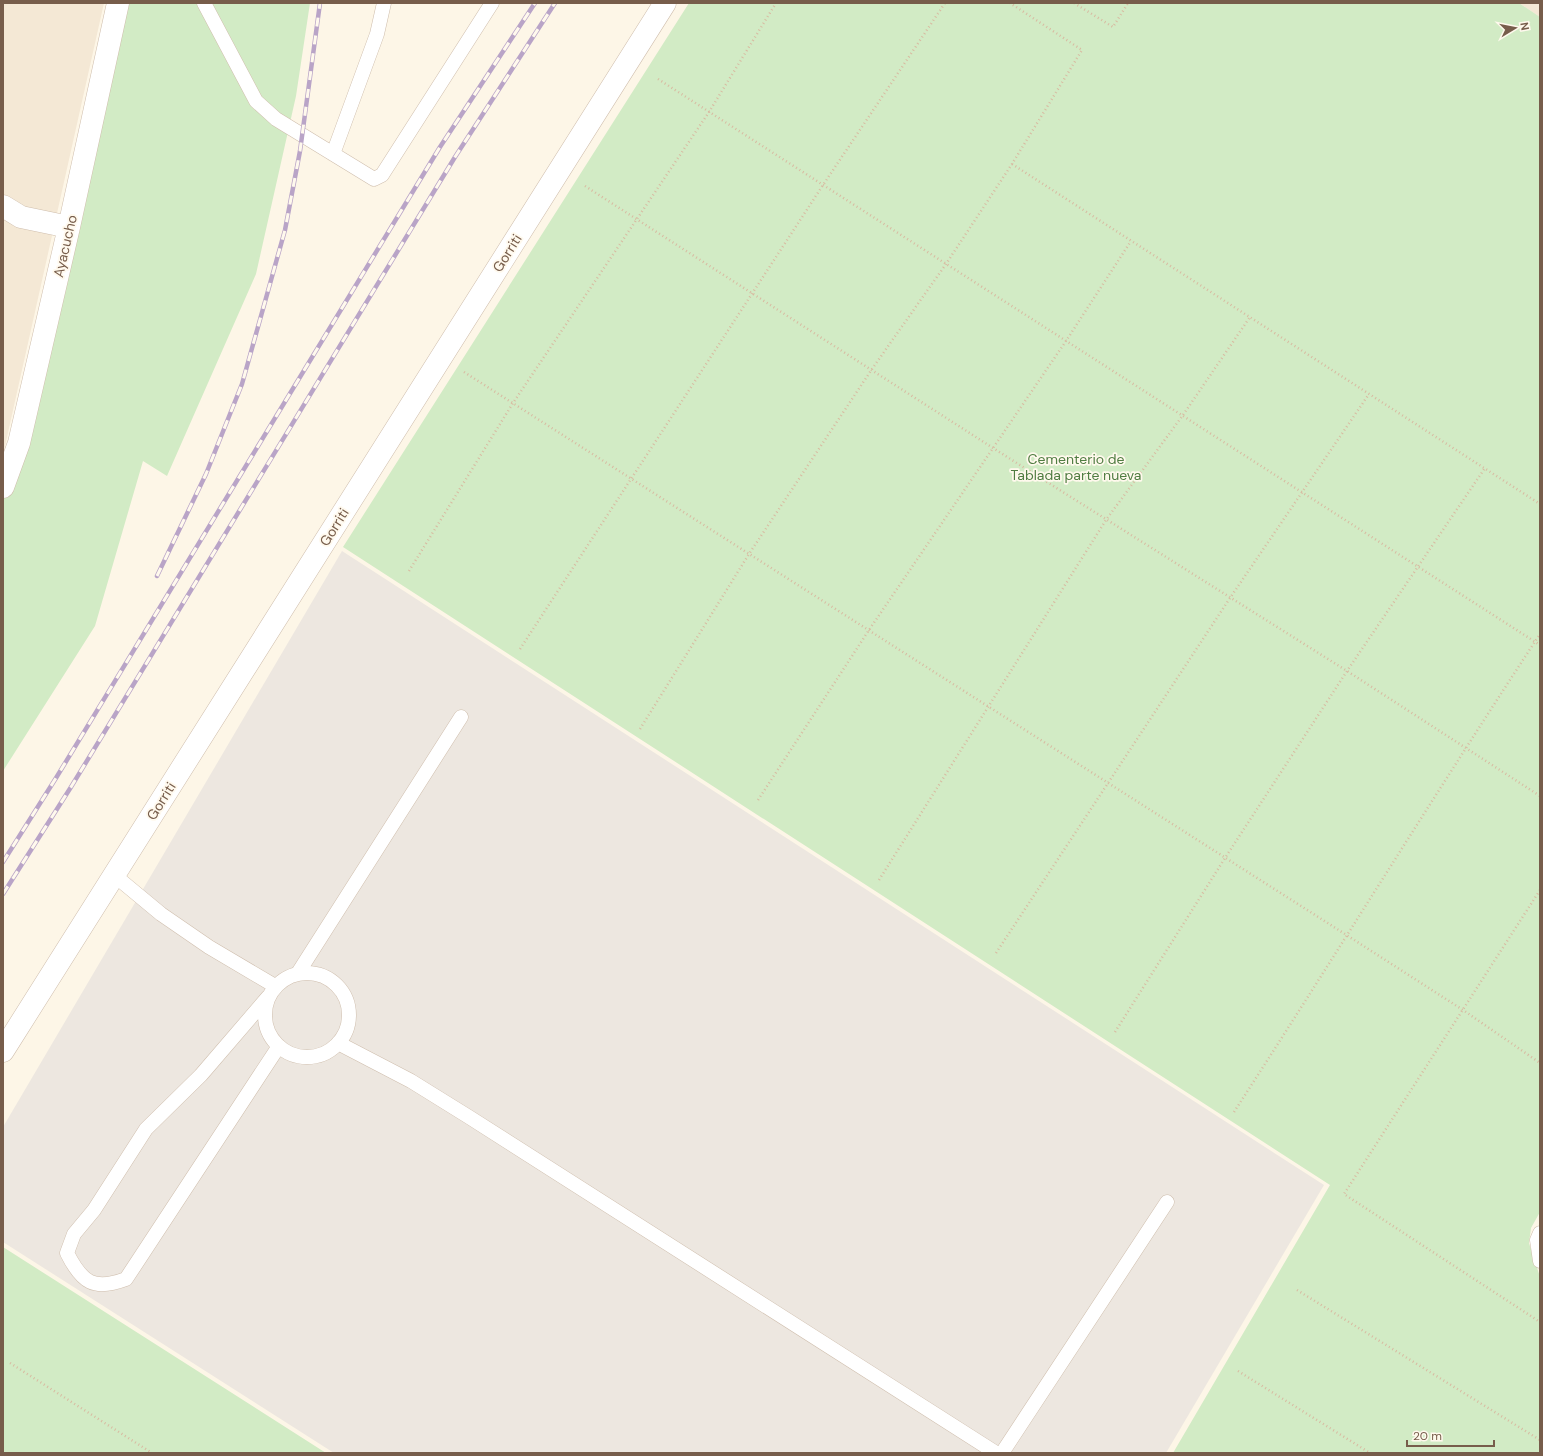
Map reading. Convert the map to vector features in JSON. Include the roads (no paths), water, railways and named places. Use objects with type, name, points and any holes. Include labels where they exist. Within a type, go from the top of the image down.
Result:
[{"type":"street","name":"Ayacucho","points":[[3,487],[19,443],[69,227],[118,3]]},
{"type":"street","name":"Gorriti","points":[[3,1051],[665,3]]},
{"type":"street","points":[[3,206],[21,217],[69,227]]},
{"type":"lane","points":[[204,3],[256,101],[276,118],[374,179],[382,175],[492,3]]},
{"type":"lane","points":[[333,154],[377,34],[384,3]]},
{"type":"lane","points":[[298,973],[461,717]]},
{"type":"lane","points":[[114,875],[161,914],[272,992]]},
{"type":"lane","points":[[272,992],[265,1010],[265,1023],[270,1036],[278,1046],[290,1053],[302,1056],[315,1056],[327,1051],[338,1043],[345,1032],[348,1019],[348,1006],[343,994],[335,983],[324,976],[311,973],[298,973],[286,978],[272,992],[201,1075],[146,1129],[94,1210],[74,1234],[67,1252],[76,1270],[94,1284],[110,1285],[126,1279],[278,1046]]},
{"type":"lane","points":[[338,1043],[411,1081],[469,1117],[996,1453]]},
{"type":"lane","points":[[1002,1453],[1167,1202]]},
{"type":"lane","points":[[1540,1233],[1537,1240],[1540,1261]]},
{"type":"railway","points":[[157,576],[206,474],[242,384],[285,230],[300,151],[320,3]]},
{"type":"railway","points":[[3,862],[56,778],[440,147],[535,3]]},
{"type":"railway","points":[[3,894],[71,787],[455,157],[555,3]]},
{"type":"park label","name":"Cementerio de Tablada parte nueva","points":[[1076,468]]}]
